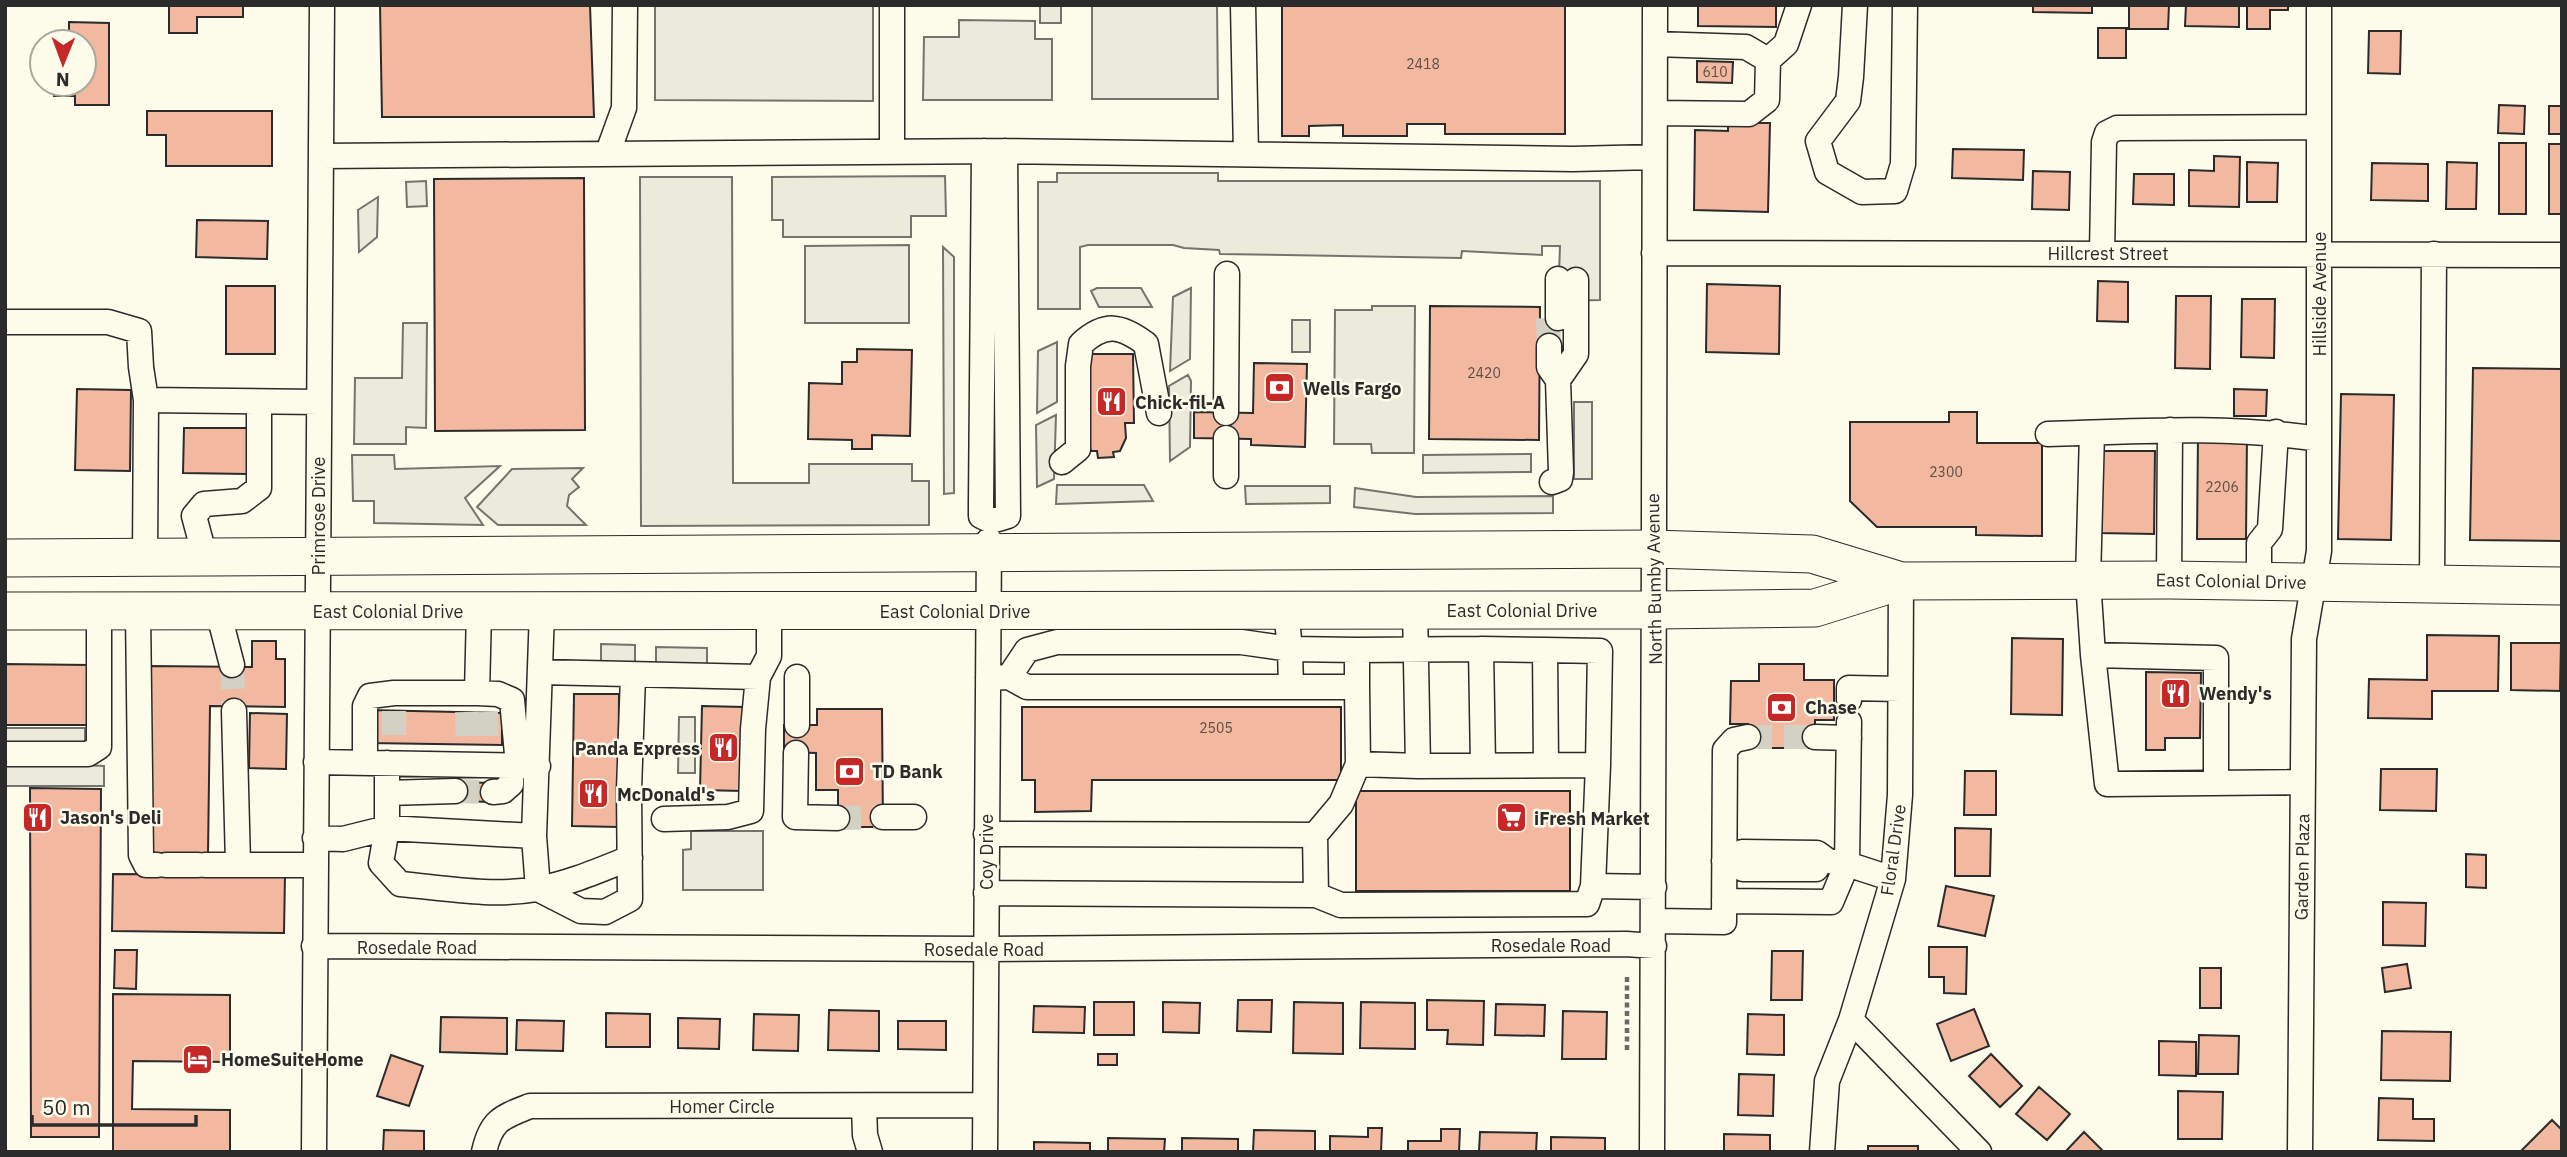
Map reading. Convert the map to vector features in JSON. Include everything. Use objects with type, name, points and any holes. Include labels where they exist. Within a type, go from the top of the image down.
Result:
[{"type":"highway","name":"East Colonial Drive","points":[[5,558],[318,556],[989,537],[1812,554],[1901,581]]},
{"type":"highway","name":"East Colonial Drive","points":[[5,611],[1655,610],[1815,608],[1901,581],[2169,580],[2562,586]]},
{"type":"street","name":"Primrose Drive","points":[[314,1152],[322,5]]},
{"type":"street","points":[[608,152],[624,108],[625,5]]},
{"type":"street","points":[[892,5],[892,152]]},
{"type":"street","points":[[1243,5],[1246,154]]},
{"type":"street","name":"North Bumby Avenue","points":[[1652,1152],[1655,5]]},
{"type":"street","points":[[1655,113],[1749,114],[1767,100],[1768,61],[1786,44],[1799,5]]},
{"type":"street","points":[[1854,5],[1852,76],[1848,101],[1818,141],[1826,172],[1862,192],[1895,191],[1903,164],[1905,5]]},
{"type":"street","name":"Hillside Avenue","points":[[2314,582],[2319,551],[2319,5]]},
{"type":"street","points":[[1655,44],[1746,47],[1768,61]]},
{"type":"street","points":[[2102,253],[2104,142],[2108,133],[2117,128],[2319,127]]},
{"type":"street","points":[[321,156],[995,151],[1573,159],[1654,157]]},
{"type":"street","name":"Coy Drive","points":[[985,1152],[986,834],[998,677],[988,611],[989,537],[981,516],[981,503],[995,151]]},
{"type":"street","name":"Hillcrest Street","points":[[1654,253],[2562,255]]},
{"type":"street","points":[[2432,584],[2434,254]]},
{"type":"street","points":[[1226,413],[1227,274]]},
{"type":"street","points":[[1553,318],[1561,279],[1576,354],[1558,380]]},
{"type":"street","points":[[5,322],[108,322],[139,331],[146,400],[145,557]]},
{"type":"street","points":[[1062,462],[1078,449],[1081,344],[1094,332],[1111,328],[1133,334],[1146,344],[1159,413]]},
{"type":"street","points":[[1552,482],[1560,480],[1561,472],[1558,380],[1553,346]]},
{"type":"street","points":[[146,400],[318,402]]},
{"type":"street","points":[[205,557],[194,516],[204,504],[242,501],[259,488],[259,402]]},
{"type":"street","points":[[2048,434],[2170,430],[2276,432],[2318,439]]},
{"type":"street","points":[[2169,580],[2170,430]]},
{"type":"street","points":[[2259,581],[2259,543],[2270,530],[2276,432]]},
{"type":"street","points":[[2092,433],[2088,580],[2107,784],[2303,782]]},
{"type":"street","points":[[1226,438],[1226,476]]},
{"type":"street","name":"Floral Drive","points":[[1822,1152],[1827,1081],[1851,1020],[1893,879],[1900,795],[1901,581]]},
{"type":"street","name":"Garden Plaza","points":[[2300,1152],[2304,639],[2314,582]]},
{"type":"street","points":[[1415,609],[1418,766]]},
{"type":"street","points":[[1286,610],[1291,687]]},
{"type":"street","points":[[5,754],[88,754],[99,747],[99,611]]},
{"type":"street","points":[[138,611],[141,855],[146,865],[315,865]]},
{"type":"street","points":[[218,611],[232,665]]},
{"type":"street","points":[[477,701],[479,611]]},
{"type":"street","points":[[493,792],[511,785],[522,765],[541,673],[542,611]]},
{"type":"street","points":[[664,818],[728,817],[751,811],[753,729],[758,677],[769,656],[769,611]]},
{"type":"street","points":[[986,893],[1316,895],[1341,905],[1587,904],[1593,886],[1600,651],[1290,649],[1241,642],[1057,642],[1027,650],[998,677],[1027,687],[1357,687]]},
{"type":"street","points":[[1481,649],[1483,765]]},
{"type":"street","points":[[1316,895],[1315,835],[1341,804],[1357,764],[1357,650]]},
{"type":"street","points":[[1545,650],[1546,765]]},
{"type":"street","points":[[2093,655],[2216,658],[2217,782]]},
{"type":"street","points":[[541,673],[758,677]]},
{"type":"street","points":[[538,889],[581,911],[606,912],[630,899],[634,676]]},
{"type":"street","points":[[797,677],[797,725]]},
{"type":"street","points":[[1724,901],[1830,902],[1838,862],[1849,688],[1900,689]]},
{"type":"street","points":[[538,889],[534,836],[512,700],[498,694],[477,701],[394,702],[374,694],[366,701],[385,758],[387,828],[382,863],[400,884],[498,892],[538,889],[585,876],[630,858]]},
{"type":"street","points":[[234,710],[238,864]]},
{"type":"street","points":[[1815,737],[1849,720]]},
{"type":"street","points":[[1654,920],[1724,922],[1728,861],[1724,750],[1734,740],[1748,737]]},
{"type":"street","points":[[796,752],[795,817],[837,818]]},
{"type":"street","points":[[316,762],[477,754],[522,765]]},
{"type":"street","points":[[1357,764],[1598,765]]},
{"type":"street","points":[[387,793],[455,791]]},
{"type":"street","points":[[883,817],[914,817]]},
{"type":"street","points":[[315,838],[342,839],[387,828],[534,836]]},
{"type":"street","points":[[986,834],[1315,835]]},
{"type":"street","points":[[1728,861],[1742,852],[1817,853],[1893,879]]},
{"type":"street","points":[[1593,886],[1654,887]]},
{"type":"street","name":"Rosedale Road","points":[[314,946],[986,949],[1626,944],[1654,946]]},
{"type":"street","points":[[1851,1020],[1979,1152]]},
{"type":"street","name":"Homer Circle","points":[[484,1152],[488,1133],[502,1117],[530,1106],[985,1105]]},
{"type":"street","points":[[864,1106],[865,1135],[870,1152]]},
{"type":"shaded area","points":[[655,5],[873,5],[873,101],[655,100]]},
{"type":"shaded area","points":[[1040,5],[1061,5],[1061,23],[1040,23]]},
{"type":"shaded area","points":[[1092,5],[1217,5],[1218,99],[1092,99]]},
{"type":"shaded area","points":[[959,20],[1035,21],[1035,39],[1052,39],[1052,100],[923,100],[924,37],[959,37]]},
{"type":"shaded area","points":[[1057,173],[1218,173],[1218,181],[1600,181],[1600,300],[1558,301],[1560,246],[1542,246],[1542,255],[1462,251],[1461,258],[1220,254],[1219,250],[1173,245],[1088,245],[1080,247],[1080,309],[1038,309],[1038,182],[1057,182]]},
{"type":"shaded area","points":[[945,176],[946,216],[911,216],[911,237],[783,237],[783,220],[772,220],[772,177]]},
{"type":"shaded area","points":[[640,177],[732,177],[733,483],[809,483],[809,464],[912,464],[912,481],[929,481],[929,525],[641,526]]},
{"type":"shaded area","points":[[426,181],[427,206],[407,207],[406,182]]},
{"type":"shaded area","points":[[378,197],[377,237],[359,252],[358,210]]},
{"type":"shaded area","points":[[909,245],[909,323],[805,323],[805,246]]},
{"type":"shaded area","points":[[943,247],[954,257],[954,493],[944,494]]},
{"type":"shaded area","points":[[1097,288],[1141,288],[1152,307],[1099,307],[1091,291]]},
{"type":"shaded area","points":[[1191,288],[1190,359],[1170,371],[1173,297]]},
{"type":"shaded area","points":[[1372,306],[1415,306],[1414,453],[1372,453],[1371,444],[1334,444],[1335,310],[1372,310]]},
{"type":"shaded area","points":[[1292,320],[1310,320],[1310,352],[1292,352]]},
{"type":"shaded area","points":[[403,323],[427,323],[426,428],[406,427],[406,444],[354,444],[355,378],[402,378]]},
{"type":"shaded area","points":[[1057,342],[1057,402],[1037,413],[1038,351]]},
{"type":"shaded area","points":[[1188,375],[1191,381],[1190,447],[1170,461],[1169,386]]},
{"type":"shaded area","points":[[1574,402],[1592,402],[1592,479],[1574,479]]},
{"type":"shaded area","points":[[1056,415],[1054,479],[1037,487],[1036,425]]},
{"type":"shaded area","points":[[1531,454],[1531,472],[1423,473],[1423,455]]},
{"type":"shaded area","points":[[352,455],[394,455],[395,469],[500,466],[465,498],[483,525],[374,523],[374,501],[353,501]]},
{"type":"shaded area","points":[[583,468],[572,479],[579,487],[569,495],[567,506],[586,525],[498,525],[477,507],[512,469]]},
{"type":"shaded area","points":[[1057,485],[1144,485],[1153,501],[1056,504]]},
{"type":"shaded area","points":[[1245,486],[1330,486],[1330,503],[1246,504]]},
{"type":"shaded area","points":[[1355,488],[1416,497],[1553,496],[1553,513],[1415,514],[1354,507]]},
{"type":"shaded area","points":[[601,644],[635,645],[635,664],[601,663]]},
{"type":"shaded area","points":[[656,647],[707,648],[707,667],[656,667]]},
{"type":"shaded area","points":[[679,717],[695,717],[695,773],[678,773]]},
{"type":"shaded area","points":[[5,728],[85,728],[85,765],[104,766],[104,786],[5,786]]},
{"type":"shaded area","points":[[691,831],[763,831],[763,890],[683,890],[683,850],[691,849]]},
{"type":"building","points":[[169,5],[243,5],[243,17],[197,17],[197,33],[169,33]]},
{"type":"building","points":[[380,5],[590,5],[594,117],[382,117]]},
{"type":"building","points":[[1282,5],[1565,5],[1565,134],[1445,134],[1445,124],[1407,124],[1407,136],[1343,136],[1343,125],[1309,126],[1309,136],[1282,136]]},
{"type":"building","points":[[1776,5],[1776,27],[1698,26],[1698,6]]},
{"type":"building","points":[[2033,5],[2092,5],[2092,13],[2033,12]]},
{"type":"building","points":[[2129,5],[2169,5],[2168,29],[2126,29],[2126,58],[2098,58],[2098,28],[2129,28]]},
{"type":"building","points":[[2186,5],[2239,5],[2239,27],[2185,26]]},
{"type":"building","points":[[2247,5],[2288,5],[2288,10],[2270,10],[2270,29],[2247,29]]},
{"type":"building","points":[[69,22],[109,23],[109,105],[75,105],[75,98],[98,98],[98,28],[69,28]]},
{"type":"building","points":[[2369,31],[2401,31],[2400,74],[2368,73]]},
{"type":"building","points":[[1697,61],[1733,62],[1732,83],[1697,82]]},
{"type":"building","points":[[2499,105],[2525,106],[2524,134],[2498,133]]},
{"type":"building","points":[[2549,106],[2562,106],[2562,134],[2549,134]]},
{"type":"building","points":[[147,111],[272,111],[272,166],[166,166],[166,135],[147,135]]},
{"type":"building","points":[[1728,123],[1770,123],[1768,212],[1694,210],[1695,130],[1728,131]]},
{"type":"building","points":[[2499,143],[2526,143],[2526,214],[2499,214]]},
{"type":"building","points":[[2549,144],[2562,144],[2562,214],[2549,214]]},
{"type":"building","points":[[1953,149],[2024,150],[2023,180],[1952,178]]},
{"type":"building","points":[[2214,156],[2240,157],[2239,207],[2189,206],[2189,170],[2214,171]]},
{"type":"building","points":[[2247,162],[2278,163],[2277,202],[2247,202]]},
{"type":"building","points":[[2447,162],[2477,163],[2476,209],[2446,209]]},
{"type":"building","points":[[2372,163],[2428,164],[2428,201],[2371,200]]},
{"type":"building","points":[[2033,171],[2070,172],[2069,210],[2032,209]]},
{"type":"building","points":[[2134,174],[2174,174],[2174,205],[2133,204]]},
{"type":"building","points":[[584,178],[585,430],[435,431],[434,179]]},
{"type":"building","points":[[197,220],[268,221],[267,259],[196,257]]},
{"type":"building","points":[[2098,281],[2128,282],[2128,322],[2097,321]]},
{"type":"building","points":[[1707,284],[1780,286],[1779,354],[1706,352]]},
{"type":"building","points":[[226,286],[275,286],[275,354],[226,354]]},
{"type":"building","points":[[2176,296],[2211,296],[2210,369],[2175,368]]},
{"type":"building","points":[[2242,299],[2275,299],[2274,358],[2241,357]]},
{"type":"building","points":[[1430,306],[1540,307],[1539,440],[1429,439]]},
{"type":"building","points":[[857,349],[912,350],[910,436],[872,435],[872,449],[852,449],[852,440],[808,439],[809,383],[842,384],[842,362],[857,362]]},
{"type":"building","points":[[1084,354],[1133,354],[1134,423],[1125,423],[1126,438],[1120,451],[1113,452],[1114,457],[1098,458],[1097,451],[1091,451],[1085,433]]},
{"type":"building","name":"Wells Fargo","points":[[1254,363],[1307,364],[1305,447],[1251,445],[1251,439],[1194,438],[1194,412],[1253,413]]},
{"type":"building","points":[[2473,368],[2562,369],[2562,541],[2470,540]]},
{"type":"building","points":[[77,389],[131,390],[130,471],[75,470]]},
{"type":"building","points":[[2234,389],[2267,390],[2266,416],[2234,416]]},
{"type":"building","points":[[2341,394],[2394,395],[2391,540],[2338,539]]},
{"type":"building","points":[[1949,412],[1977,412],[1977,443],[2042,443],[2042,536],[1976,535],[1976,527],[1877,527],[1850,501],[1850,422],[1949,422]]},
{"type":"building","points":[[184,428],[247,428],[247,474],[183,473]]},
{"type":"building","points":[[2198,435],[2247,436],[2246,539],[2197,539]]},
{"type":"building","points":[[2099,451],[2155,451],[2154,534],[2098,533]]},
{"type":"building","points":[[2427,635],[2499,636],[2498,691],[2432,691],[2432,719],[2368,718],[2369,679],[2427,680]]},
{"type":"building","points":[[2012,638],[2063,639],[2062,715],[2011,714]]},
{"type":"building","points":[[252,641],[276,641],[276,659],[285,659],[285,707],[210,706],[208,854],[148,853],[150,666],[252,667]]},
{"type":"building","points":[[2511,643],[2561,643],[2560,691],[2511,690]]},
{"type":"building","points":[[5,664],[89,665],[89,725],[5,725]]},
{"type":"building","points":[[1759,664],[1804,664],[1804,680],[1834,680],[1834,720],[1815,720],[1815,748],[1748,748],[1748,724],[1730,724],[1731,681],[1759,681]]},
{"type":"building","points":[[2146,672],[2201,673],[2200,738],[2165,738],[2165,750],[2146,750]]},
{"type":"building","points":[[574,694],[619,694],[618,827],[572,826]]},
{"type":"building","points":[[702,706],[745,707],[743,791],[700,790]]},
{"type":"building","points":[[1022,707],[1341,707],[1341,780],[1092,780],[1091,811],[1035,812],[1035,780],[1022,780]]},
{"type":"building","name":"TD Bank","points":[[817,709],[882,709],[883,827],[838,827],[838,790],[816,790],[816,753],[784,752],[784,725],[817,725]]},
{"type":"building","points":[[368,710],[502,713],[502,745],[368,743]]},
{"type":"building","points":[[250,713],[287,714],[286,769],[249,768]]},
{"type":"building","points":[[2381,769],[2437,769],[2436,811],[2380,810]]},
{"type":"building","points":[[1965,771],[1996,771],[1996,815],[1964,815]]},
{"type":"building","points":[[455,782],[493,783],[493,802],[455,801]]},
{"type":"building","points":[[30,788],[101,789],[99,1137],[31,1137]]},
{"type":"building","points":[[1356,791],[1570,791],[1570,891],[1356,891]]},
{"type":"building","points":[[1955,828],[1991,829],[1990,876],[1955,876]]},
{"type":"building","points":[[2466,854],[2486,855],[2486,888],[2466,887]]},
{"type":"building","points":[[113,874],[285,875],[284,933],[112,931]]},
{"type":"building","points":[[1946,886],[1994,896],[1985,936],[1938,926]]},
{"type":"building","points":[[2383,902],[2426,903],[2425,946],[2383,945]]},
{"type":"building","points":[[1929,947],[1967,947],[1966,994],[1944,993],[1944,977],[1929,977]]},
{"type":"building","points":[[115,950],[137,950],[136,989],[114,988]]},
{"type":"building","points":[[1772,951],[1803,951],[1802,1000],[1771,1000]]},
{"type":"building","points":[[2407,964],[2411,988],[2385,992],[2382,968]]},
{"type":"building","points":[[2200,968],[2221,968],[2221,1008],[2200,1008]]},
{"type":"building","points":[[113,994],[230,995],[230,1062],[133,1061],[132,1109],[230,1110],[230,1152],[113,1152]]},
{"type":"building","points":[[1238,1000],[1272,1000],[1271,1032],[1237,1031]]},
{"type":"building","points":[[1427,1000],[1484,1001],[1483,1045],[1447,1044],[1448,1030],[1427,1030]]},
{"type":"building","points":[[1094,1002],[1134,1002],[1134,1035],[1094,1035]]},
{"type":"building","points":[[1163,1002],[1200,1003],[1199,1033],[1163,1032]]},
{"type":"building","points":[[1294,1002],[1343,1003],[1343,1054],[1293,1053]]},
{"type":"building","points":[[1361,1002],[1415,1003],[1415,1049],[1360,1048]]},
{"type":"building","points":[[1496,1004],[1545,1005],[1544,1036],[1495,1035]]},
{"type":"building","points":[[1034,1006],[1085,1007],[1084,1033],[1033,1032]]},
{"type":"building","points":[[1974,1009],[1989,1046],[1951,1061],[1937,1024]]},
{"type":"building","points":[[829,1010],[879,1011],[879,1051],[828,1050]]},
{"type":"building","points":[[1563,1011],[1607,1012],[1606,1059],[1562,1059]]},
{"type":"building","points":[[606,1013],[650,1014],[650,1047],[606,1047]]},
{"type":"building","points":[[754,1014],[799,1015],[798,1051],[753,1050]]},
{"type":"building","points":[[1748,1014],[1784,1015],[1784,1055],[1747,1054]]},
{"type":"building","points":[[441,1017],[507,1018],[507,1054],[440,1052]]},
{"type":"building","points":[[678,1018],[720,1019],[719,1049],[678,1048]]},
{"type":"building","points":[[517,1020],[564,1021],[563,1051],[516,1050]]},
{"type":"building","points":[[898,1021],[946,1021],[946,1050],[898,1049]]},
{"type":"building","points":[[2382,1031],[2451,1032],[2450,1081],[2381,1080]]},
{"type":"building","points":[[2199,1035],[2239,1036],[2238,1074],[2198,1074]]},
{"type":"building","points":[[2159,1041],[2196,1042],[2196,1076],[2159,1075]]},
{"type":"building","points":[[1098,1054],[1117,1054],[1117,1065],[1098,1065]]},
{"type":"building","points":[[1991,1054],[2022,1086],[2000,1107],[1969,1076]]},
{"type":"building","points":[[391,1055],[423,1066],[409,1106],[377,1096]]},
{"type":"building","points":[[1739,1074],[1774,1075],[1773,1116],[1738,1115]]},
{"type":"building","points":[[2039,1087],[2070,1114],[2047,1140],[2016,1114]]},
{"type":"building","points":[[2178,1091],[2223,1092],[2222,1139],[2178,1139]]},
{"type":"building","points":[[2379,1098],[2413,1099],[2413,1119],[2434,1119],[2434,1141],[2378,1140]]},
{"type":"building","points":[[2552,1120],[2562,1130],[2562,1152],[2520,1152]]},
{"type":"building","points":[[1368,1128],[1382,1128],[1381,1152],[1330,1152],[1330,1136],[1368,1137]]},
{"type":"building","points":[[1441,1129],[1460,1129],[1459,1152],[1408,1152],[1408,1141],[1441,1141]]},
{"type":"building","points":[[384,1130],[424,1131],[424,1152],[383,1152]]},
{"type":"building","points":[[1254,1130],[1315,1131],[1315,1152],[1253,1152]]},
{"type":"building","points":[[1480,1132],[1537,1133],[1536,1152],[1479,1152]]},
{"type":"building","points":[[2084,1132],[2104,1152],[2065,1152]]},
{"type":"building","points":[[1724,1134],[1770,1135],[1770,1152],[1724,1152]]},
{"type":"building","points":[[1551,1137],[1605,1138],[1605,1152],[1551,1152]]},
{"type":"building","points":[[1108,1138],[1165,1139],[1164,1152],[1108,1152]]},
{"type":"building","points":[[1182,1138],[1238,1139],[1238,1152],[1182,1152]]},
{"type":"building","points":[[1034,1142],[1090,1143],[1090,1152],[1034,1152]]},
{"type":"building","points":[[1868,1146],[1918,1146],[1918,1152],[1868,1152]]},
{"type":"tunnel","points":[[1548,318],[1549,346]]},
{"type":"tunnel","points":[[232,665],[234,711]]},
{"type":"tunnel","points":[[394,711],[394,743]]},
{"type":"tunnel","points":[[467,712],[468,745]]},
{"type":"tunnel","points":[[486,712],[487,745]]},
{"type":"tunnel","points":[[1748,737],[1815,737]]},
{"type":"tunnel","points":[[455,791],[493,792]]},
{"type":"tunnel","points":[[837,818],[883,817]]},
{"type":"place","name":"Wells Fargo","points":[[1280,388]]},
{"type":"place","name":"Chick-fil-A","points":[[1112,402]]},
{"type":"place","name":"Wendy's","points":[[2176,693]]},
{"type":"place","name":"Chase","points":[[1782,707]]},
{"type":"place","name":"Panda Express","points":[[723,748]]},
{"type":"place","name":"TD Bank","points":[[849,771]]},
{"type":"place","name":"McDonald's","points":[[594,794]]},
{"type":"place","name":"Jason's Deli","points":[[37,817]]},
{"type":"place","name":"iFresh Market","points":[[1511,818]]},
{"type":"place","name":"HomeSuiteHome","points":[[198,1059]]}]
